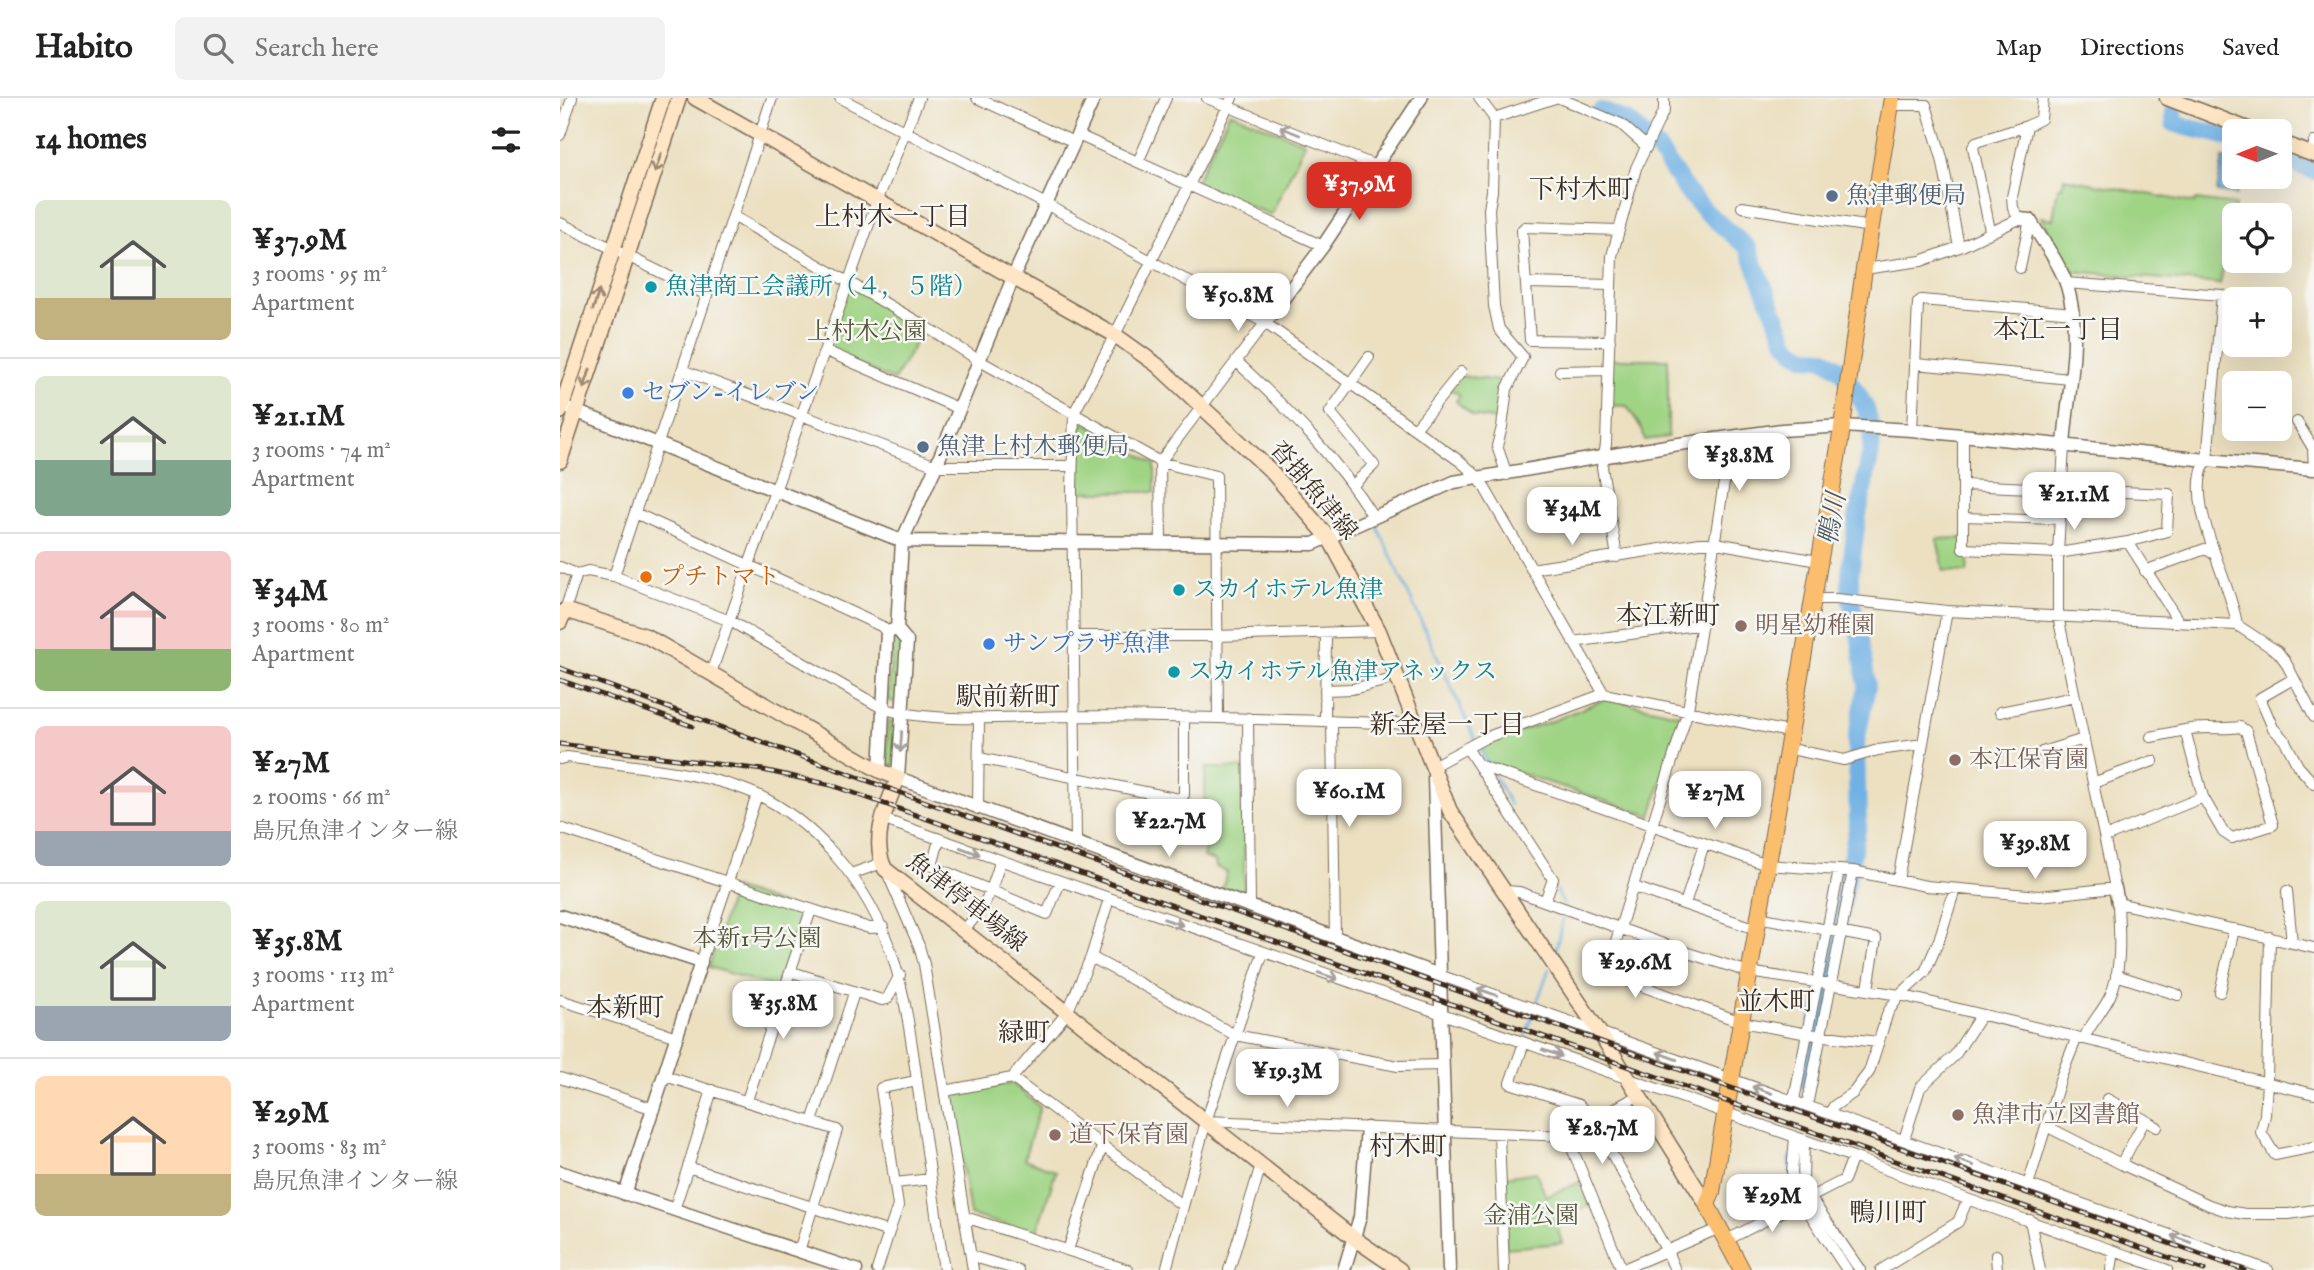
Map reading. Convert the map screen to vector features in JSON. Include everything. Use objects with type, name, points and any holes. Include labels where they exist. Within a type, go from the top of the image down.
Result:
[{"type":"main road","points":[[561,407],[663,98]]},
{"type":"main road","points":[[560,461],[679,98]]},
{"type":"main road","name":"沓掛魚津線","points":[[695,98],[1115,335],[1147,357],[1270,470],[1329,538],[1379,631],[1450,811],[1598,1030],[1707,1205]]},
{"type":"main road","points":[[2167,98],[2184,101],[2225,119]]},
{"type":"main road","points":[[1742,1270],[1707,1205],[1712,1192],[1842,426],[1864,269],[1892,101]]},
{"type":"main road","points":[[2292,145],[2314,150]]},
{"type":"main road","points":[[562,616],[646,636],[880,771],[898,778]]},
{"type":"main road","name":"魚津停車場線","points":[[898,778],[882,819],[879,840],[884,866],[1355,1239],[1400,1270]]},
{"type":"street","points":[[560,135],[572,98]]},
{"type":"street","points":[[614,576],[772,98]]},
{"type":"street","points":[[840,98],[1265,323],[1415,429],[1479,478],[1604,694]]},
{"type":"street","points":[[711,673],[877,201],[919,98]]},
{"type":"street","points":[[977,98],[1138,162],[1323,246]]},
{"type":"street","points":[[880,771],[882,708],[902,541],[936,466],[1013,278],[1094,98]]},
{"type":"street","points":[[1138,162],[1166,98]]},
{"type":"street","points":[[1207,98],[1230,102],[1376,166]]},
{"type":"street","points":[[1161,543],[1160,462],[1323,246],[1422,98]]},
{"type":"street","points":[[1479,98],[1494,118],[1489,209],[1494,306],[1499,329],[1523,357],[1507,389],[1497,446],[1507,475]]},
{"type":"street","points":[[1494,118],[1557,98],[1621,124],[1647,147]]},
{"type":"street","points":[[1617,556],[1602,467],[1612,256],[1636,169],[1664,110],[1664,98]]},
{"type":"street","points":[[1990,230],[1973,146],[1976,142],[2041,119],[2043,98]]},
{"type":"street","points":[[1892,101],[1926,105],[1942,158],[1959,247]]},
{"type":"street","points":[[1076,844],[1072,466],[1074,412],[1230,102]]},
{"type":"street","points":[[2027,126],[2012,197],[2013,208],[2024,219],[2066,283],[2074,313],[2074,345],[2061,489],[2058,616],[2119,903],[2119,947],[2116,975],[2110,996],[2081,1037],[2061,1077],[2028,1185]]},
{"type":"street","points":[[1742,207],[1871,227]]},
{"type":"street","points":[[733,216],[1160,462],[1216,476],[1218,718]]},
{"type":"street","points":[[1864,269],[1921,261],[1959,247],[1990,230],[2024,219]]},
{"type":"street","points":[[2020,268],[2024,219]]},
{"type":"street","points":[[560,223],[707,295]]},
{"type":"street","points":[[1610,341],[1530,340],[1522,230],[1618,230]]},
{"type":"street","points":[[1527,283],[1611,285]]},
{"type":"street","points":[[2066,283],[2222,295],[2207,460],[2200,470],[2200,493],[2214,554],[2237,625]]},
{"type":"street","points":[[1912,430],[1918,303],[1921,300],[2074,313]]},
{"type":"street","points":[[826,351],[960,409]]},
{"type":"street","points":[[1353,485],[1374,465],[1330,412],[1369,357]]},
{"type":"street","points":[[1236,361],[1314,436],[1353,485],[1374,518]]},
{"type":"street","points":[[1916,364],[2070,379]]},
{"type":"street","points":[[682,370],[936,466],[1072,466]]},
{"type":"street","points":[[1560,371],[1608,370]]},
{"type":"street","points":[[1415,429],[1461,372]]},
{"type":"street","points":[[561,407],[902,541],[1313,544],[1454,482],[1782,430],[1842,426],[1912,430],[2314,469],[2313,448],[2297,422]]},
{"type":"street","points":[[1963,436],[1963,485],[1963,549],[2058,553],[2128,542],[2167,531],[2169,494],[1963,485]]},
{"type":"street","points":[[1731,438],[1688,710],[1606,973],[1741,1022],[1815,1035],[1878,1042]]},
{"type":"street","points":[[635,513],[892,631],[907,641],[898,778],[1438,975],[2269,1270]]},
{"type":"street","points":[[1963,517],[2060,520]]},
{"type":"street","points":[[2128,542],[2179,622]]},
{"type":"street","points":[[1531,569],[1700,543],[1716,543],[1818,561]]},
{"type":"street","points":[[2145,571],[2205,549],[2214,554]]},
{"type":"street","points":[[560,568],[577,574],[589,570],[614,576],[730,621],[882,708],[902,715],[979,718],[1248,718],[1416,723]]},
{"type":"street","points":[[562,616],[577,574]]},
{"type":"street","points":[[1812,599],[1836,599],[1947,611],[2237,625],[2278,652],[2314,716]]},
{"type":"street","points":[[1898,880],[1947,611]]},
{"type":"street","points":[[1573,642],[1703,624]]},
{"type":"street","points":[[1074,636],[1216,636],[1379,631]]},
{"type":"street","points":[[1326,632],[1325,690],[1329,721],[1335,937]]},
{"type":"street","points":[[2293,679],[2260,698],[2273,728],[2285,741],[2298,766],[2314,784]]},
{"type":"street","points":[[1325,690],[1352,689],[1385,681]]},
{"type":"street","points":[[1449,1270],[1433,765],[1485,738],[1604,694],[1789,732]]},
{"type":"street","points":[[2000,712],[2075,697]]},
{"type":"street","points":[[978,809],[979,718]]},
{"type":"street","points":[[979,758],[1179,799],[1184,795],[1184,718]]},
{"type":"street","points":[[1248,718],[1250,905]]},
{"type":"street","points":[[2151,737],[2185,730],[2200,727],[2221,730],[2240,727],[2246,731],[2273,825],[2232,838],[2223,832],[2203,797],[2185,730]]},
{"type":"street","points":[[2042,751],[2084,739]]},
{"type":"street","points":[[1786,748],[1844,760],[1878,750],[1923,744]]},
{"type":"street","points":[[1467,748],[1553,879],[1545,901]]},
{"type":"street","points":[[560,759],[567,757],[719,781],[757,794],[786,810],[814,832],[851,874],[883,927],[900,975],[944,1270]]},
{"type":"street","points":[[2093,783],[2153,761]]},
{"type":"street","points":[[1478,765],[1767,864],[1853,870],[1926,886],[2039,896],[2115,888]]},
{"type":"street","points":[[625,1194],[757,794]]},
{"type":"street","points":[[2105,837],[2203,797]]},
{"type":"street","points":[[882,819],[1441,1016],[1853,1157],[1968,1201],[2031,1220],[2167,1270]]},
{"type":"street","points":[[560,828],[869,928],[883,927]]},
{"type":"street","points":[[939,840],[932,866],[1047,915],[1060,882]]},
{"type":"street","points":[[1685,904],[1704,844]]},
{"type":"street","points":[[964,930],[982,911],[992,891],[1000,862]]},
{"type":"street","points":[[851,874],[884,866],[919,946],[973,1270]]},
{"type":"street","points":[[1807,1106],[1815,1035],[1817,982],[1839,870]]},
{"type":"street","points":[[1794,1100],[1831,985],[1853,870]]},
{"type":"street","points":[[1633,887],[1757,923],[1828,930],[1876,939],[1868,989]]},
{"type":"street","points":[[1829,1114],[1834,1106],[1853,1093],[1869,1072],[1888,1012],[1900,995],[1925,972],[1955,889]]},
{"type":"street","points":[[1506,891],[1519,892],[1749,972],[1900,995],[2314,1094]]},
{"type":"street","points":[[2287,891],[2292,943]]},
{"type":"street","points":[[945,1091],[1012,1078],[1067,1013],[1091,957],[1109,899]]},
{"type":"street","points":[[2119,903],[2314,948]]},
{"type":"street","points":[[747,1100],[811,910]]},
{"type":"street","points":[[560,916],[701,962]]},
{"type":"street","points":[[2220,992],[2234,929]]},
{"type":"street","points":[[2270,937],[2267,1082],[2261,1132],[2264,1141],[2275,1155],[2314,1147]]},
{"type":"street","points":[[1166,1270],[1206,1121],[1263,953]]},
{"type":"street","points":[[1091,957],[1235,1035],[1398,1066],[1443,1065]]},
{"type":"street","points":[[792,972],[882,1000],[887,999],[900,975]]},
{"type":"street","points":[[2116,975],[2178,995]]},
{"type":"street","points":[[811,1122],[854,993]]},
{"type":"street","points":[[560,1000],[677,1037]]},
{"type":"street","points":[[1903,1140],[1920,1088],[1955,1055],[1981,1015]]},
{"type":"street","points":[[1524,1043],[1510,1083],[1579,1105],[1593,1121],[1667,1251],[1675,1270]]},
{"type":"street","points":[[664,1076],[836,1130],[799,1251]]},
{"type":"street","points":[[560,1078],[654,1109]]},
{"type":"street","points":[[1012,1078],[1183,1206]]},
{"type":"street","points":[[877,1270],[898,1206],[881,1088],[917,1081]]},
{"type":"street","points":[[674,1210],[712,1090]]},
{"type":"street","points":[[1206,1121],[1567,1136],[1639,1095]]},
{"type":"street","points":[[2107,1099],[2157,1127]]},
{"type":"street","points":[[2121,1164],[2145,1121]]},
{"type":"street","points":[[2046,1126],[2121,1164],[2227,1211],[2245,1214],[2289,1214],[2314,1210]]},
{"type":"street","points":[[1344,1270],[1360,1217],[1367,1128]]},
{"type":"street","points":[[1499,1133],[1504,1270]]},
{"type":"street","points":[[1567,1136],[1622,1270],[1667,1251],[1723,1234],[1806,1199],[1844,1180],[1853,1157]]},
{"type":"street","points":[[1799,1139],[1792,1172],[1796,1193],[1806,1199],[1860,1270]]},
{"type":"street","points":[[1068,1250],[1102,1147]]},
{"type":"street","points":[[1229,1270],[1261,1165]]},
{"type":"street","points":[[688,1167],[889,1232]]},
{"type":"street","points":[[560,1172],[856,1270]]},
{"type":"street","points":[[895,1183],[931,1179]]},
{"type":"street","points":[[1806,1199],[1847,1270]]},
{"type":"street","points":[[1881,1270],[1958,1222],[1968,1201]]},
{"type":"street","points":[[965,1217],[1128,1270]]},
{"type":"street","points":[[2031,1220],[2040,1270]]},
{"type":"street","points":[[2111,1270],[2113,1251]]},
{"type":"street","points":[[1996,1255],[1997,1270]]},
{"type":"street","points":[[971,1256],[1018,1270]]},
{"type":"green space","points":[[1230,112],[1305,143],[1271,215],[1195,183]]},
{"type":"green space","points":[[2064,178],[2194,203],[2196,200],[2222,203],[2220,284],[2072,271],[2041,217],[2053,219],[2058,187],[2062,187]]},
{"type":"green space","name":"上村木公園","points":[[848,282],[925,326],[894,380],[826,351]]},
{"type":"green space","points":[[1609,359],[1668,359],[1668,437],[1645,440],[1642,429],[1627,406],[1606,405]]},
{"type":"green space","points":[[1455,375],[1506,382],[1498,420],[1473,416],[1456,401],[1460,395],[1447,387]]},
{"type":"green space","points":[[1086,423],[1155,464],[1155,492],[1079,492],[1079,428]]},
{"type":"green space","points":[[1963,538],[1969,549],[1967,572],[1944,571],[1937,539]]},
{"type":"green space","points":[[892,639],[901,642],[897,703],[889,700]]},
{"type":"green space","points":[[1607,698],[1681,715],[1651,816],[1486,762],[1481,749],[1487,742],[1555,720]]},
{"type":"green space","points":[[896,721],[894,766],[886,763],[888,722]]},
{"type":"green space","points":[[1206,768],[1244,768],[1244,898],[1222,890],[1227,872],[1216,867],[1215,861],[1203,857],[1216,814],[1204,811]]},
{"type":"green space","name":"本新1号公園","points":[[733,888],[805,912],[780,989],[709,967]]},
{"type":"green space","points":[[1012,1083],[1040,1107],[1024,1159],[1056,1171],[1036,1234],[970,1215],[951,1094]]},
{"type":"green space","name":"金浦公園","points":[[1536,1172],[1546,1197],[1580,1182],[1589,1206],[1555,1219],[1562,1243],[1506,1248],[1504,1177]]},
{"type":"water","points":[[2222,164],[2222,189],[2237,189],[2236,195],[2217,192]]},
{"type":"waterway","name":"鴨川","points":[[1601,111],[1629,122],[1658,149],[1686,190],[1706,212],[1748,248],[1786,341],[1795,351],[1806,357],[1824,358],[1841,370],[1866,409],[1872,433],[1850,574],[1850,597],[1867,686],[1856,742],[1858,825],[1806,1081]]},
{"type":"waterway","points":[[2174,112],[2174,123],[2222,136]]},
{"type":"waterway","points":[[2292,163],[2314,171]]},
{"type":"waterway","points":[[1375,521],[1476,741]]},
{"type":"waterway","points":[[1479,747],[1489,765]]},
{"type":"waterway","points":[[1494,774],[1510,805]]},
{"type":"waterway","points":[[1556,890],[1564,905]]},
{"type":"waterway","points":[[1554,956],[1565,911]]},
{"type":"waterway","points":[[1536,1005],[1549,969]]},
{"type":"waterway","points":[[1526,1035],[1534,1011]]},
{"type":"waterway","name":"鴨川","points":[[1797,1161],[1802,1191],[1816,1212]]},
{"type":"railway","points":[[560,668],[901,793],[2244,1270]]},
{"type":"railway","points":[[560,680],[692,726]]},
{"type":"railway","points":[[560,744],[763,770],[831,785],[2204,1270]]},
{"type":"place","name":"魚津郵便局","points":[[1832,196]]},
{"type":"place","name":"魚津商工会議所（４，５階）","points":[[651,287]]},
{"type":"place","name":"セブン-イレブン","points":[[628,393]]},
{"type":"place","name":"魚津上村木郵便局","points":[[923,447]]},
{"type":"place","name":"プチトマト","points":[[646,577]]},
{"type":"place","name":"スカイホテル魚津","points":[[1179,590]]},
{"type":"place","name":"明星幼稚園","points":[[1741,626]]},
{"type":"place","name":"サンプラザ魚津","points":[[989,644]]},
{"type":"place","name":"スカイホテル魚津アネックス","points":[[1174,672]]},
{"type":"place","name":"本江保育園","points":[[1955,760]]},
{"type":"place","name":"魚津市立図書館","points":[[1958,1115]]},
{"type":"place","name":"道下保育園","points":[[1055,1135]]},
{"type":"district","name":"下村木町","points":[[1581,190]]},
{"type":"district","name":"上村木一丁目","points":[[893,217]]},
{"type":"district","name":"本江一丁目","points":[[2058,330]]},
{"type":"district","name":"本江新町","points":[[1668,616]]},
{"type":"district","name":"駅前新町","points":[[1008,697]]},
{"type":"district","name":"新金屋一丁目","points":[[1447,725]]},
{"type":"district","name":"並木町","points":[[1776,1002]]},
{"type":"district","name":"本新町","points":[[625,1008]]},
{"type":"district","name":"緑町","points":[[1024,1033]]},
{"type":"district","name":"村木町","points":[[1408,1147]]},
{"type":"district","name":"鴨川町","points":[[1888,1213]]}]
